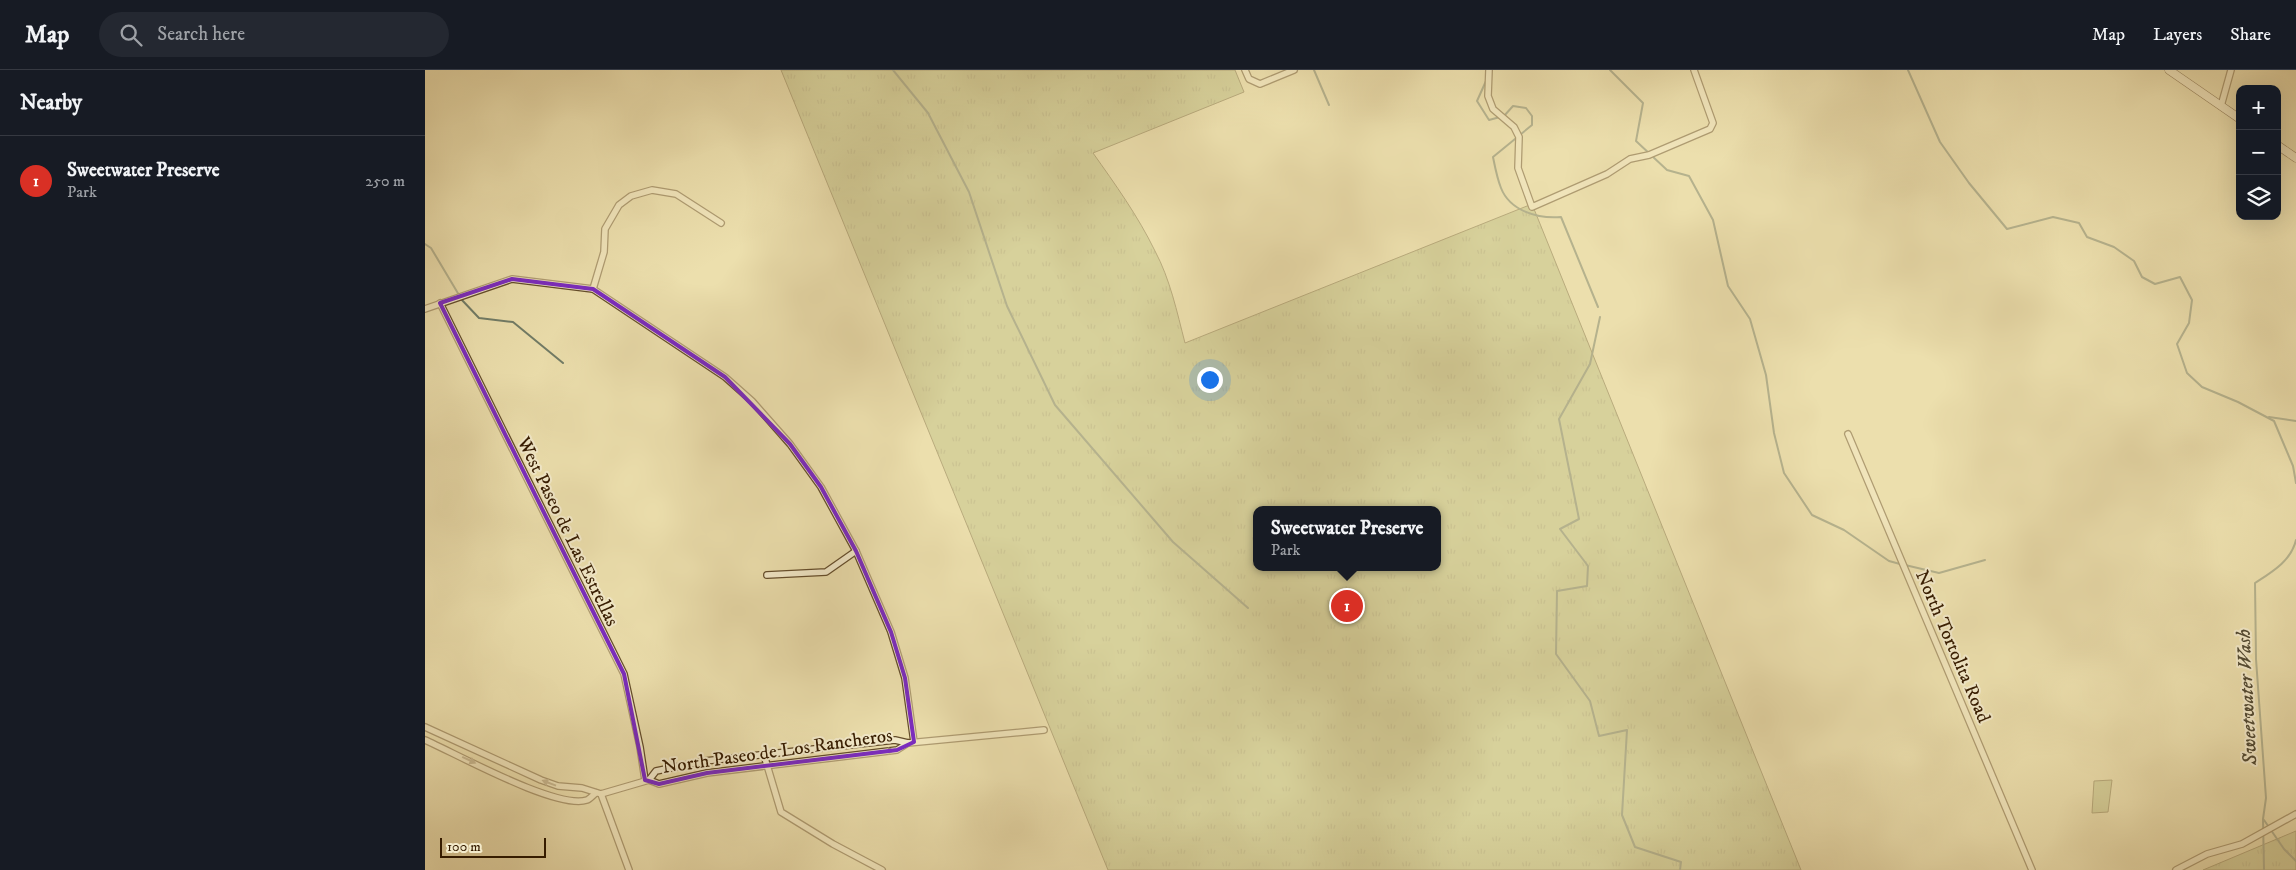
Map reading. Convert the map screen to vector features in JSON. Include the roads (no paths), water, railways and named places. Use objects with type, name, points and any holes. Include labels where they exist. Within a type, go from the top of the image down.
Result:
[{"type":"street","points":[[1245,70],[1249,80],[1260,84],[1294,70]]},
{"type":"street","points":[[1489,70],[1488,96],[1493,109],[1514,127],[1519,137],[1518,168],[1532,207],[1607,174],[1630,159],[1649,156],[1710,129],[1713,122],[1694,70]]},
{"type":"street","points":[[2169,70],[2236,116]]},
{"type":"street","points":[[2221,106],[2231,70]]},
{"type":"street","points":[[2281,148],[2296,158]]},
{"type":"street","points":[[593,289],[604,252],[605,229],[619,205],[631,196],[652,190],[675,194],[721,223]]},
{"type":"street","points":[[425,309],[512,279],[593,289],[725,378],[752,401],[789,444],[821,487],[856,551],[891,632],[905,678],[911,743]]},
{"type":"street","name":"West Paseo de Las Estrellas","points":[[439,303],[624,674],[647,780]]},
{"type":"street","name":"North Tortolita Road","points":[[1848,434],[2032,870]]},
{"type":"street","points":[[767,575],[826,572],[856,551]]},
{"type":"street","points":[[425,727],[541,780],[558,786],[582,788],[599,793],[629,870]]},
{"type":"street","name":"North Paseo de Los Rancheros","points":[[425,740],[541,794],[571,800],[587,800],[599,793],[647,780],[656,771],[705,761],[895,740],[911,743],[1044,730]]},
{"type":"street","name":"North Paseo de Los Rancheros","points":[[647,780],[659,784],[707,773],[897,750],[911,743]]},
{"type":"street","points":[[764,755],[778,806],[786,816],[882,870]]},
{"type":"street","points":[[2176,870],[2207,854],[2242,844],[2296,814]]},
{"type":"waterway","points":[[893,70],[928,113],[969,192],[1007,306],[1055,405],[1173,542],[1248,608]]},
{"type":"waterway","points":[[1314,70],[1329,105]]},
{"type":"waterway","points":[[1610,70],[1643,103],[1636,141],[1667,170],[1689,176],[1713,220],[1728,286],[1750,319],[1766,375],[1774,433],[1784,473],[1812,515],[1844,530],[1889,561],[1900,564]]},
{"type":"waterway","name":"Sweetwater Wash","points":[[1908,70],[1940,142],[1969,183],[2007,229],[2053,217],[2079,223],[2087,237],[2114,247],[2134,261],[2142,277],[2155,284],[2180,277],[2192,300],[2189,323],[2177,344],[2187,373],[2202,387],[2238,402],[2274,421],[2293,466],[2296,483]]},
{"type":"waterway","points":[[1486,81],[1477,101],[1489,120],[1500,117]]},
{"type":"waterway","points":[[1504,116],[1513,106],[1526,108],[1532,116],[1532,125],[1493,157],[1501,188],[1511,203],[1526,212],[1543,217],[1561,217],[1598,307]]},
{"type":"waterway","points":[[425,244],[431,248],[459,295]]},
{"type":"waterway","points":[[461,299],[479,318],[513,322],[563,363]]},
{"type":"waterway","points":[[1600,317],[1590,364],[1559,419],[1579,519],[1560,529],[1588,566],[1587,586],[1557,591],[1556,654],[1590,701],[1599,736],[1627,730],[1622,815],[1635,847],[1681,862],[1680,870]]},
{"type":"waterway","points":[[2269,417],[2296,421]]},
{"type":"waterway","name":"Sweetwater Wash","points":[[2264,870],[2263,819],[2266,798],[2256,659],[2255,583],[2285,560],[2296,540]]},
{"type":"waterway","points":[[1905,565],[1939,573],[1985,560]]},
{"type":"waterway","points":[[2264,820],[2284,849],[2296,861]]},
{"type":"place","name":"Sweetwater Preserve","points":[[1347,606]]}]
